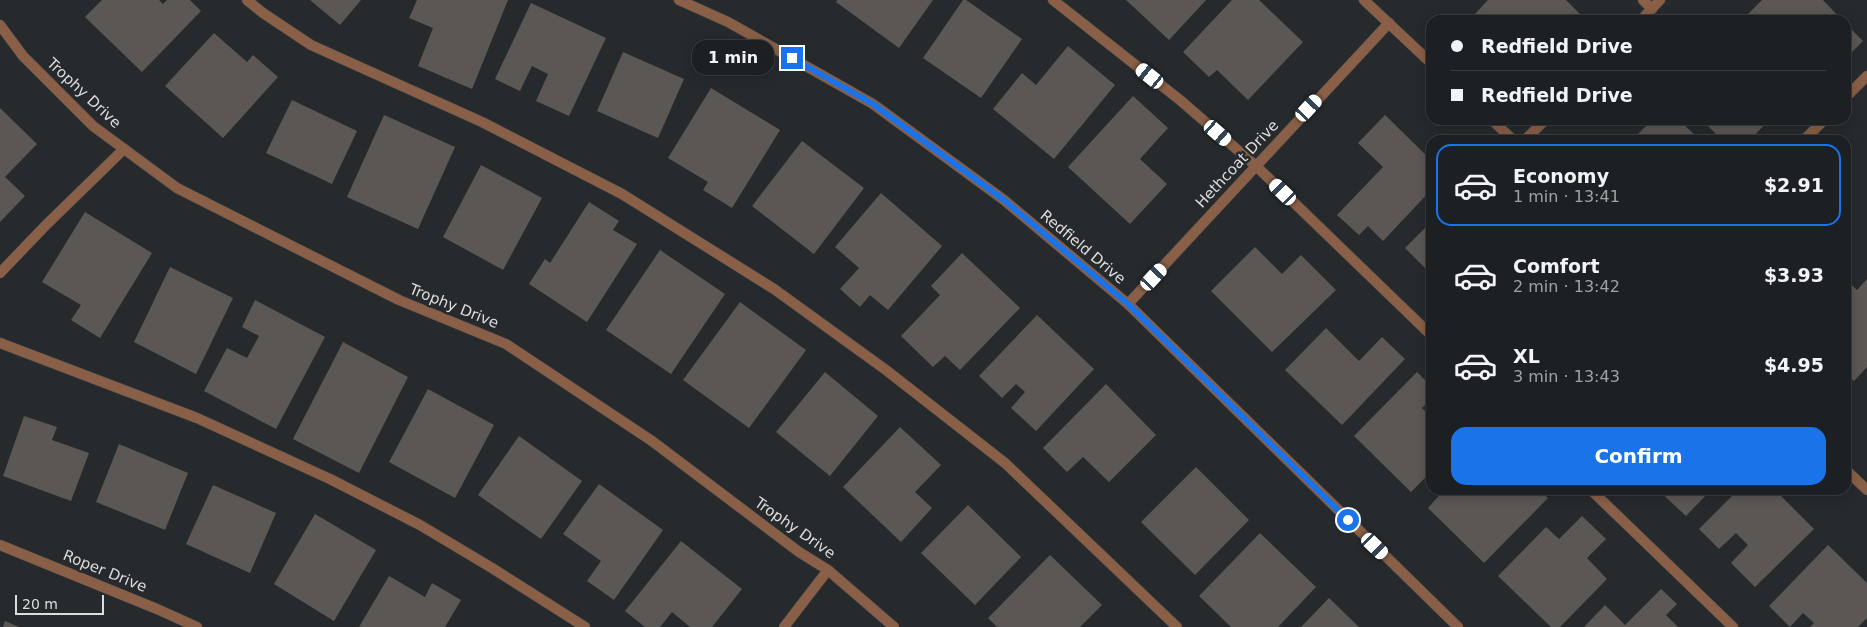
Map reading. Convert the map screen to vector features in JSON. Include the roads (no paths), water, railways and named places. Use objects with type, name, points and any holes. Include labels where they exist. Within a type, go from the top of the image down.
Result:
[{"type":"street","points":[[247,0],[263,14],[311,45],[482,122],[622,194],[774,289],[886,370],[1005,463],[1177,627]]},
{"type":"street","name":"Redfield Drive","points":[[679,0],[728,22],[873,104],[1004,200],[1128,304],[1458,627]]},
{"type":"street","points":[[1053,0],[1172,94],[1256,166],[1426,330]]},
{"type":"street","points":[[1364,0],[1426,58]]},
{"type":"street","points":[[1643,0],[1652,9]]},
{"type":"street","points":[[1646,15],[1660,0]]},
{"type":"street","name":"Hethcoat Drive","points":[[1128,304],[1389,23]]},
{"type":"street","name":"Trophy Drive","points":[[0,25],[23,56],[93,126],[177,188],[399,300],[506,344],[652,441],[799,552],[828,570],[894,627]]},
{"type":"street","points":[[1851,92],[1867,76]]},
{"type":"street","points":[[1497,125],[1508,135]]},
{"type":"street","points":[[1530,135],[1539,125]]},
{"type":"street","points":[[1809,135],[1819,125]]},
{"type":"street","points":[[0,274],[44,226],[124,149]]},
{"type":"street","points":[[0,343],[197,418],[330,479],[420,525],[584,627]]},
{"type":"street","points":[[1851,475],[1867,490]]},
{"type":"street","points":[[1596,495],[1733,627]]},
{"type":"street","name":"Roper Drive","points":[[0,545],[197,627]]},
{"type":"street","points":[[784,627],[828,570]]}]
